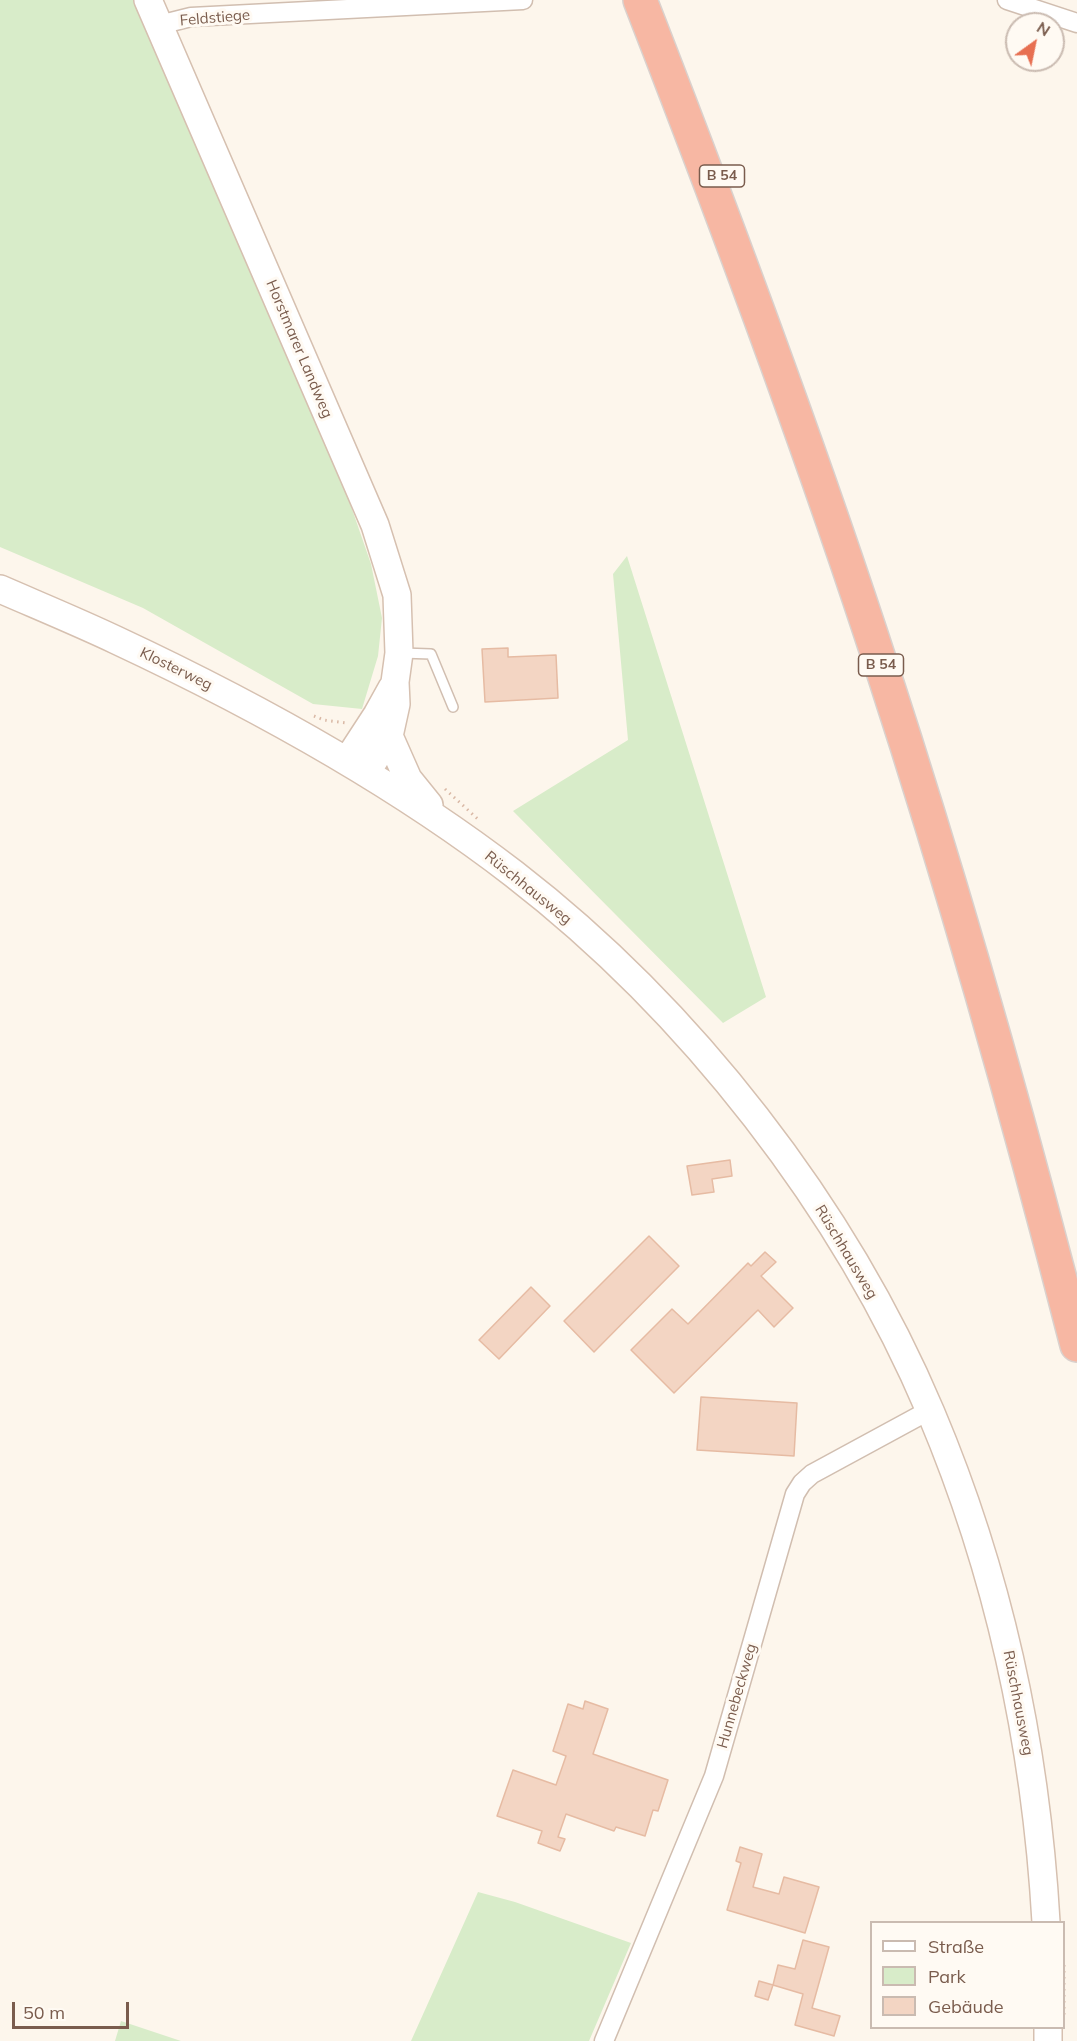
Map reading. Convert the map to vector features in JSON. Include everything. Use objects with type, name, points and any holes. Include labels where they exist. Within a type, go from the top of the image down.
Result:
[{"type":"highway","name":"B 54","points":[[640,0],[780,369],[886,678],[975,968],[1077,1345]]},
{"type":"highway","name":"B 54","points":[[655,0],[808,408],[881,619],[993,981],[1077,1291]]},
{"type":"main road","name":"Horstmarer Landweg","points":[[148,0],[375,525],[397,595],[399,652],[395,682],[396,704],[389,736],[356,767]]},
{"type":"main road","name":"Klosterweg","points":[[0,589],[115,639],[216,689],[356,767]]},
{"type":"main road","name":"Horstmarer Landweg","points":[[356,767],[377,715],[395,682]]},
{"type":"main road","points":[[389,736],[408,779],[454,830]]},
{"type":"main road","name":"Rüschhausweg","points":[[356,767],[454,830],[514,874],[625,970],[712,1064],[799,1176],[840,1240],[898,1344],[930,1410],[976,1534],[1008,1648],[1028,1745],[1036,1806],[1046,1921]]},
{"type":"street","name":"Feldstiege","points":[[159,25],[191,17],[523,0]]},
{"type":"street","points":[[1007,0],[1036,4],[1077,23]]},
{"type":"street","name":"Hunnebeckweg","points":[[604,2041],[714,1776],[795,1494],[802,1483],[818,1471],[930,1410]]},
{"type":"lane","points":[[399,652],[431,654],[453,707]]},
{"type":"green space","points":[[0,0],[136,0],[344,486],[371,564],[382,618],[378,656],[362,709],[313,704],[143,608],[0,547]]},
{"type":"green space","points":[[627,556],[766,997],[723,1023],[513,811],[628,740],[613,574]]},
{"type":"green space","points":[[478,1892],[515,1902],[631,1943],[589,2041],[411,2041]]},
{"type":"green space","points":[[121,2021],[181,2041],[115,2041]]},
{"type":"building","points":[[508,648],[508,657],[556,655],[558,698],[485,702],[482,649]]},
{"type":"building","points":[[730,1160],[732,1176],[712,1179],[714,1192],[692,1195],[687,1166]]},
{"type":"building","points":[[649,1236],[679,1266],[594,1352],[564,1321]]},
{"type":"building","points":[[765,1252],[776,1262],[761,1276],[793,1308],[774,1327],[758,1310],[674,1393],[631,1350],[672,1309],[688,1324],[748,1263],[751,1266]]},
{"type":"building","points":[[531,1287],[550,1306],[499,1359],[479,1340]]},
{"type":"building","points":[[701,1397],[797,1403],[794,1456],[697,1450]]},
{"type":"building","points":[[585,1701],[608,1709],[593,1754],[668,1780],[658,1811],[653,1810],[645,1836],[616,1827],[614,1831],[566,1814],[558,1837],[565,1839],[560,1851],[538,1843],[542,1831],[497,1816],[513,1770],[556,1785],[566,1756],[553,1751],[568,1704],[583,1709]]},
{"type":"building","points":[[740,1847],[762,1854],[753,1887],[779,1894],[784,1877],[819,1887],[805,1933],[727,1910],[741,1863],[736,1861]]},
{"type":"building","points":[[803,1940],[829,1947],[812,2008],[840,2016],[834,2036],[795,2025],[803,1994],[773,1985],[778,1965],[795,1969]]},
{"type":"building","points":[[759,1981],[773,1985],[768,2000],[755,1996]]}]
